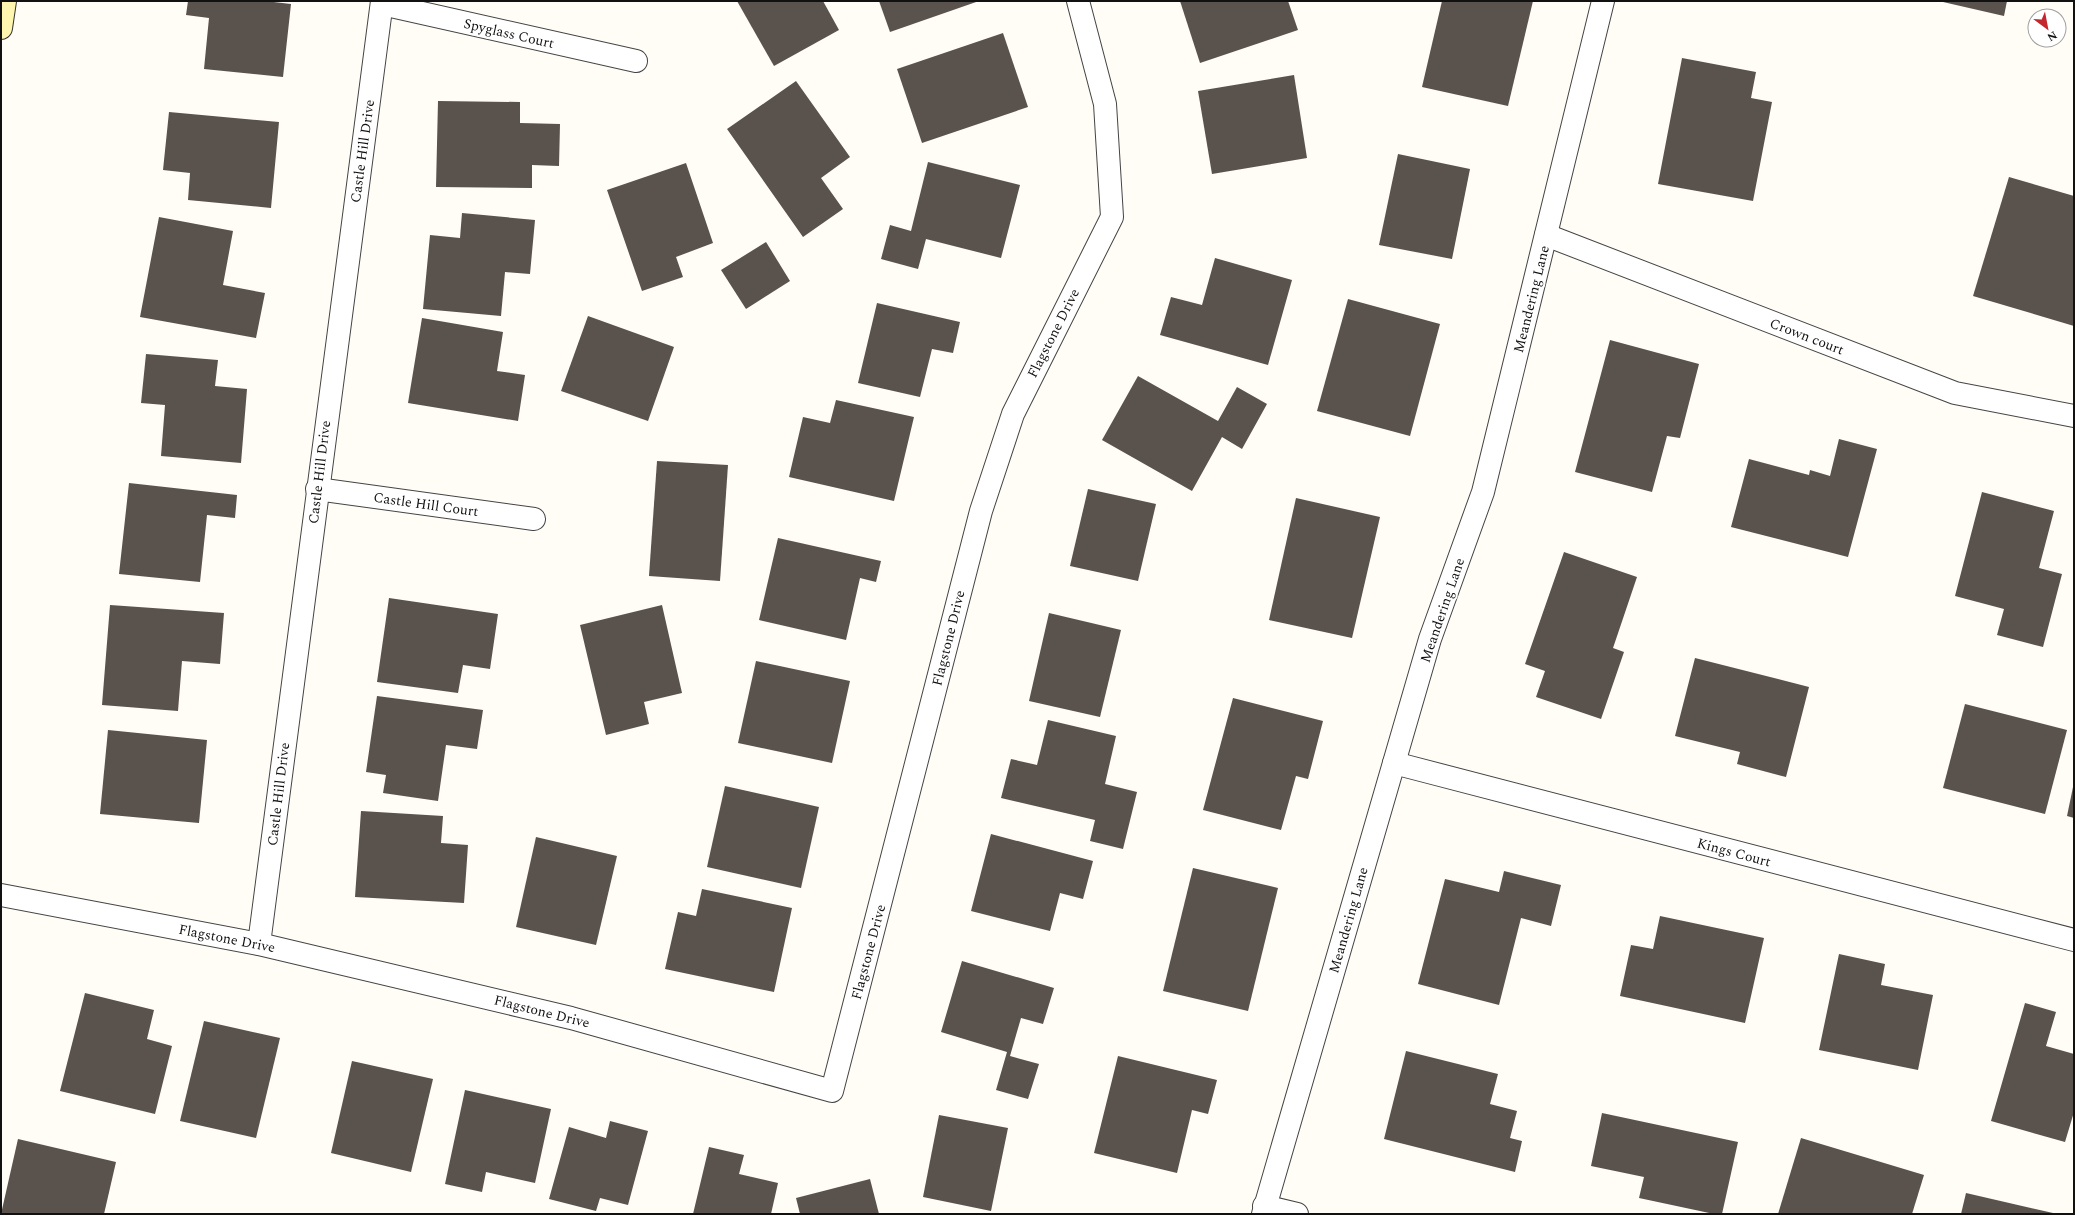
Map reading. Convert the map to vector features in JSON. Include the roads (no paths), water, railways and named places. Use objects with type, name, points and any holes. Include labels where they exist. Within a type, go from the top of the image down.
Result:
[{"type":"main road","points":[[1,28],[5,1]]},
{"type":"street","name":"Flagstone Drive","points":[[1,895],[259,944],[572,1018],[832,1091],[952,620],[984,504],[1013,414],[1112,217],[1105,104],[1078,1]]},
{"type":"street","name":"Meandering Lane","points":[[1263,1210],[1430,639],[1484,492],[1603,1]]},
{"type":"street","name":"Castle Hill Drive","points":[[259,944],[317,489],[382,2]]},
{"type":"street","name":"Spyglass Court","points":[[382,2],[636,61]]},
{"type":"street","name":"Crown court","points":[[1546,235],[1954,393],[2074,416]]},
{"type":"street","name":"Castle Hill Court","points":[[317,489],[534,519]]},
{"type":"street","name":"Kings Court","points":[[1394,763],[2074,940]]},
{"type":"street","points":[[1263,1210],[1296,1214]]}]
